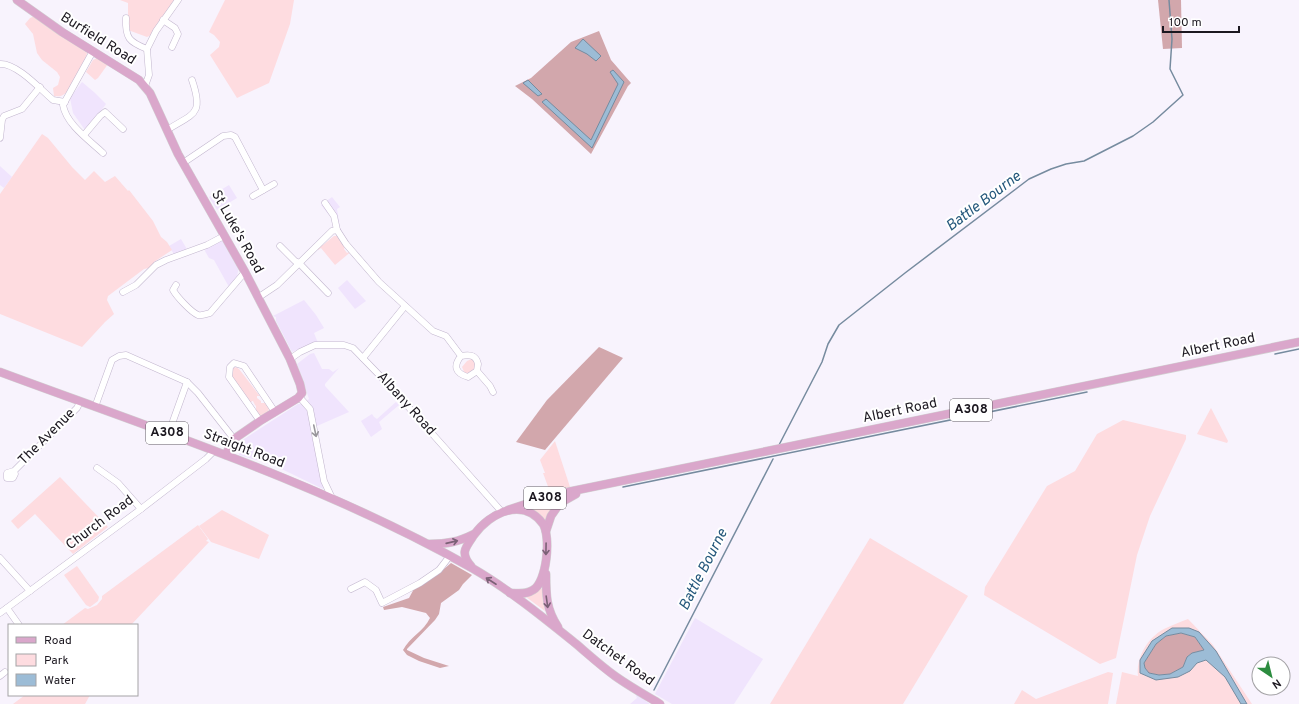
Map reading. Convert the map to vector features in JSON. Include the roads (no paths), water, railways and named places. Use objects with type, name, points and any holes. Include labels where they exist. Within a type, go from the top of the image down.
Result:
[{"type":"main road","name":"Burfield Road","points":[[17,0],[62,32],[139,80],[146,86]]},
{"type":"main road","name":"St Luke's Road","points":[[146,86],[183,163],[259,297],[290,359],[300,384],[300,396]]},
{"type":"main road","name":"Albert Road","points":[[505,511],[553,496],[1299,342]]},
{"type":"main road","name":"Straight Road","points":[[0,372],[278,475],[332,498],[428,544],[449,557]]},
{"type":"main road","points":[[226,455],[234,439],[300,396]]},
{"type":"main road","name":"A308","points":[[449,557],[472,569],[510,593],[525,594],[534,590],[539,584],[545,567],[546,531],[551,516],[560,503],[582,490]]},
{"type":"main road","name":"A308","points":[[472,569],[465,559],[464,551],[475,533],[489,520],[505,511],[522,510],[528,512],[535,516],[546,531]]},
{"type":"main road","name":"A308","points":[[428,544],[445,544],[460,540],[475,533]]},
{"type":"main road","name":"Datchet Road","points":[[545,567],[547,602],[552,618],[562,633]]},
{"type":"main road","name":"Datchet Road","points":[[510,593],[616,676],[660,704]]},
{"type":"street","points":[[146,86],[148,75],[147,49],[163,20],[178,0]]},
{"type":"street","points":[[126,18],[126,32],[131,42],[147,49]]},
{"type":"street","points":[[163,20],[175,28],[178,34],[172,47]]},
{"type":"street","points":[[93,51],[63,105],[68,120],[103,153]]},
{"type":"street","points":[[0,64],[5,63],[13,67],[40,87],[53,100],[65,102]]},
{"type":"street","points":[[167,130],[196,111],[198,104],[192,80]]},
{"type":"street","points":[[0,138],[2,120],[4,116],[22,109],[40,87]]},
{"type":"street","points":[[84,135],[105,112],[123,129]]},
{"type":"street","points":[[183,163],[223,136],[231,135],[235,138],[263,190]]},
{"type":"street","points":[[253,196],[274,184]]},
{"type":"street","points":[[325,203],[334,216],[337,230],[346,244],[379,282],[433,331],[446,336],[461,356]]},
{"type":"street","points":[[259,297],[277,285],[332,231],[337,230]]},
{"type":"street","points":[[123,292],[136,285],[161,263],[208,245],[224,236]]},
{"type":"street","points":[[280,246],[295,261],[300,263],[328,293]]},
{"type":"street","points":[[176,285],[173,290],[177,296],[197,315],[203,316],[210,313],[245,272]]},
{"type":"street","points":[[363,358],[405,306]]},
{"type":"street","name":"Albany Road","points":[[290,359],[300,352],[316,345],[344,345],[353,348],[392,388],[505,511]]},
{"type":"street","points":[[477,372],[468,376],[461,375],[456,368],[456,362],[461,356],[470,354],[475,357],[478,364],[477,372],[493,392]]},
{"type":"street","points":[[95,407],[112,360],[119,356],[126,355],[187,382],[198,393],[234,439]]},
{"type":"street","points":[[260,421],[229,377],[230,367],[234,363],[244,366],[275,412]]},
{"type":"street","points":[[173,421],[187,382]]},
{"type":"street","name":"St Luke's Road","points":[[300,396],[310,409],[324,481],[332,498]]},
{"type":"street","name":"The Avenue","points":[[14,471],[77,408],[80,402]]},
{"type":"street","name":"Church Road","points":[[0,613],[141,509],[201,463],[214,451]]},
{"type":"street","points":[[97,468],[118,483],[141,509]]},
{"type":"street","points":[[351,589],[366,582],[376,590],[382,603],[420,583],[439,570],[449,557]]},
{"type":"street","points":[[0,558],[30,591]]},
{"type":"street","points":[[7,608],[18,624]]},
{"type":"water","points":[[583,39],[601,56],[596,61],[587,54],[575,48]]},
{"type":"water","points":[[613,70],[624,82],[592,148],[542,102],[546,99],[591,140],[618,84],[610,72]]},
{"type":"water","points":[[528,80],[542,94],[538,96],[523,83]]},
{"type":"water","points":[[1172,628],[1189,628],[1199,632],[1216,651],[1247,704],[1241,704],[1225,677],[1206,660],[1197,663],[1190,671],[1178,677],[1156,680],[1140,673],[1140,660],[1152,641]],"holes":[[[1181,633],[1195,637],[1204,650],[1192,653],[1187,657],[1183,667],[1170,674],[1159,675],[1149,673],[1145,668],[1144,663],[1156,644],[1166,636]]]},
{"type":"waterway","name":"Battle Bourne","points":[[779,445],[822,362],[828,344],[839,325],[1029,179],[1066,164],[1084,161],[1133,136],[1153,122],[1183,95],[1170,69],[1172,39],[1169,0]]},
{"type":"waterway","points":[[1275,354],[1299,349]]},
{"type":"waterway","points":[[623,487],[1087,392]]},
{"type":"waterway","name":"Battle Bourne","points":[[654,690],[773,459]]}]
